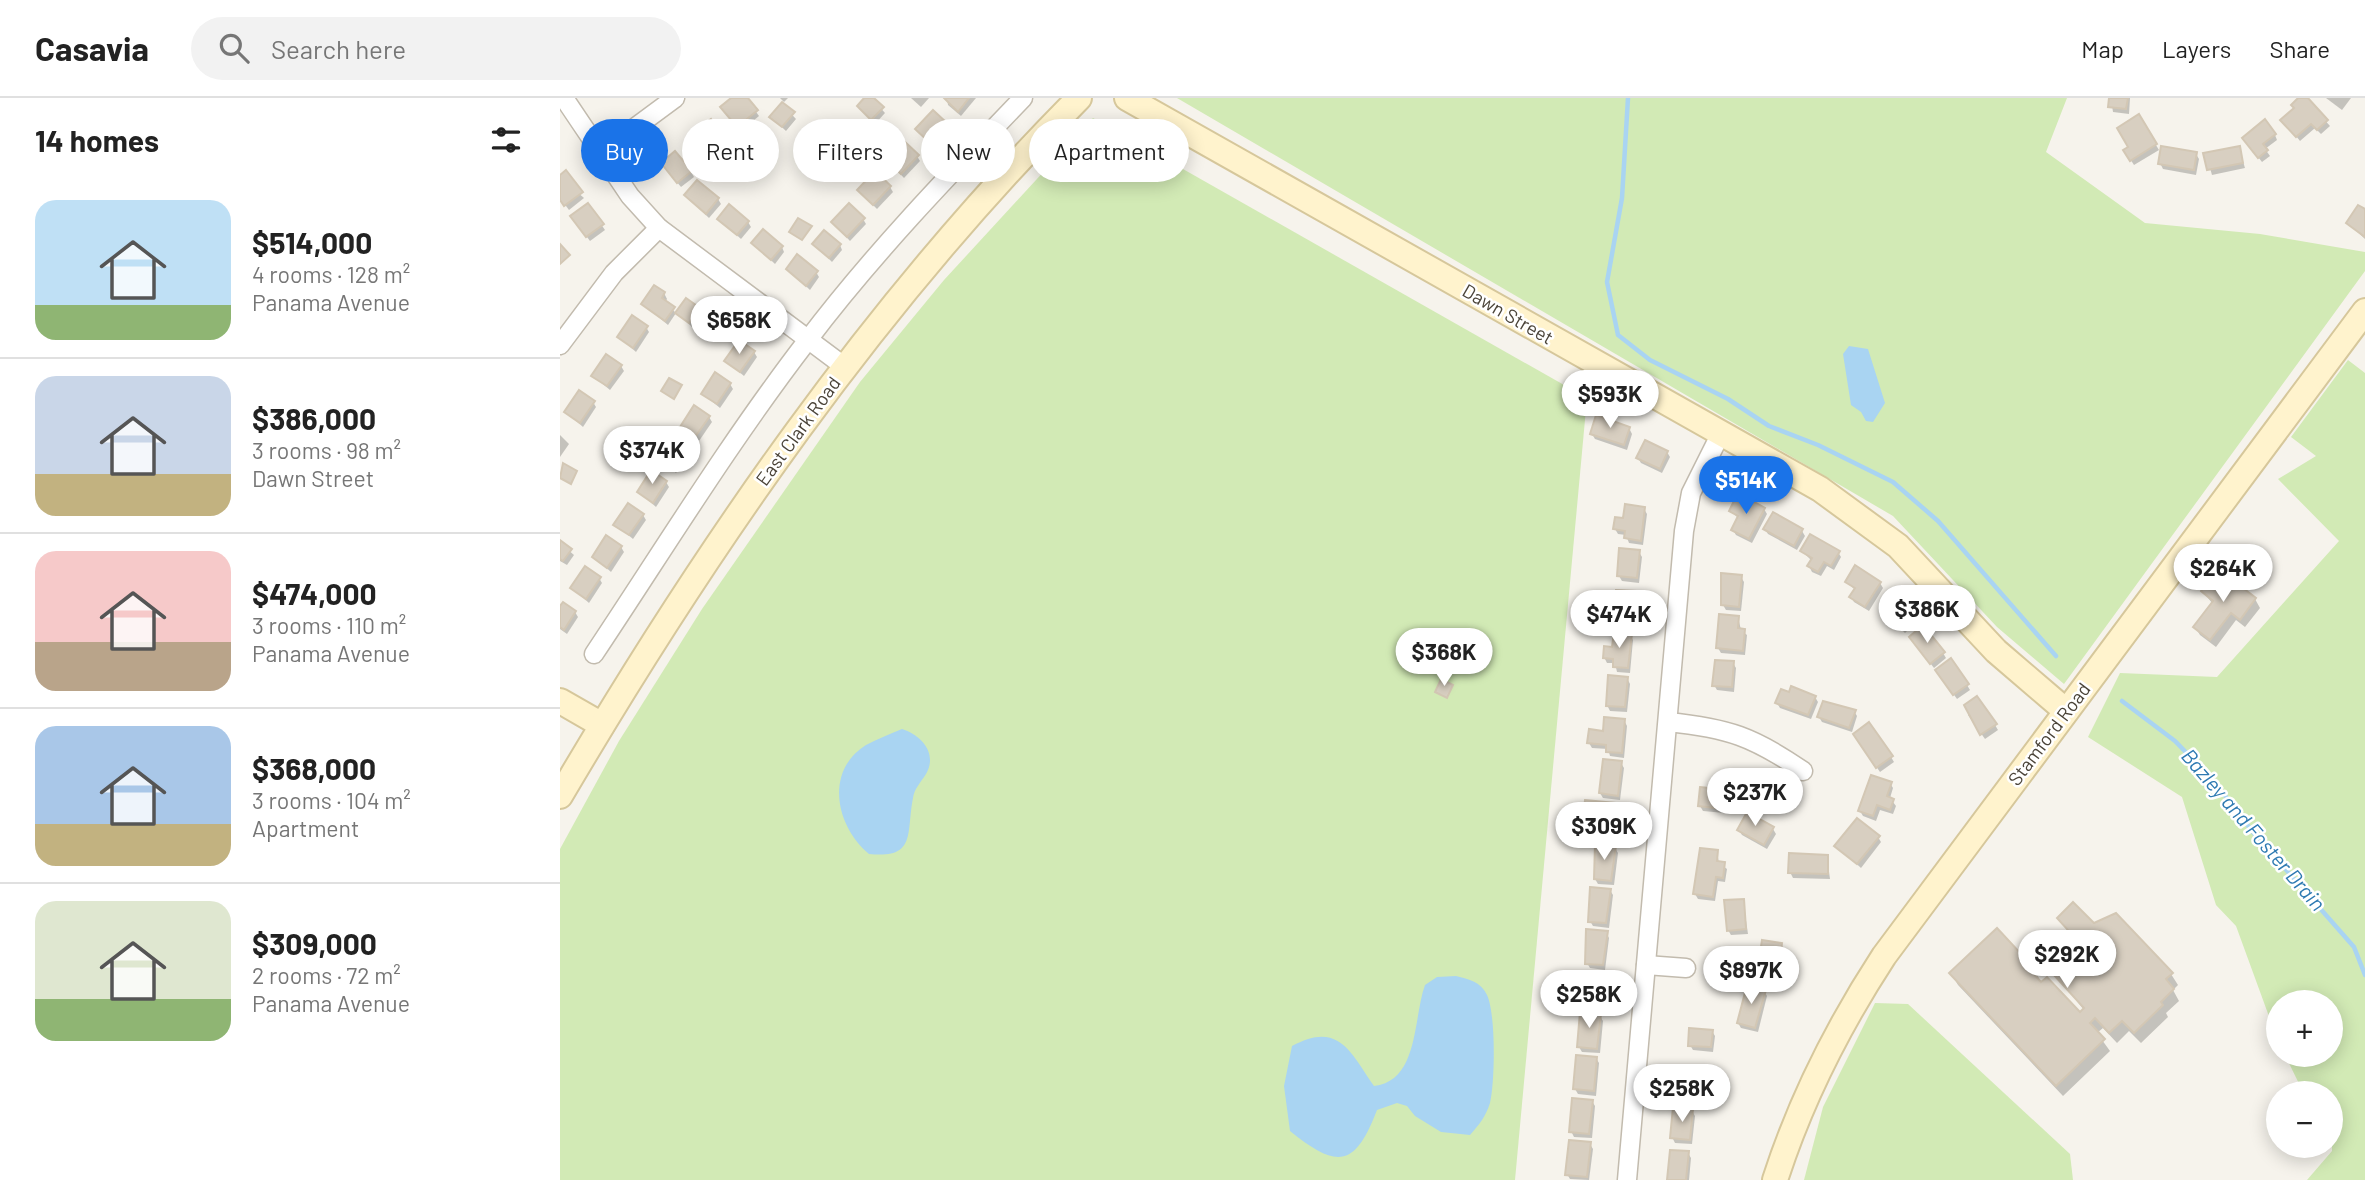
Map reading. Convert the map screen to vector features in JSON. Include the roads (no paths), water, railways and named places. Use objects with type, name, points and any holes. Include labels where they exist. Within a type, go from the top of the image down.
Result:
[{"type":"street","points":[[564,98],[581,122]]},
{"type":"street","points":[[647,119],[675,98]]},
{"type":"street","points":[[594,654],[739,435],[807,340],[948,176],[1023,98]]},
{"type":"street","name":"East Clark Road","points":[[560,796],[602,725],[756,488],[845,367],[961,227],[1079,98]]},
{"type":"street","name":"Dawn Street","points":[[1127,98],[1720,435],[1820,489],[1898,546],[1996,651],[2066,711]]},
{"type":"street","points":[[622,182],[659,228],[845,367]]},
{"type":"street","points":[[560,345],[614,273],[659,228]]},
{"type":"street","name":"Stamford Road","points":[[1774,1180],[1806,1092],[1846,1014],[1884,956],[2365,311]]},
{"type":"street","points":[[1627,1180],[1684,531],[1691,492],[1720,435]]},
{"type":"street","points":[[560,701],[602,725]]},
{"type":"street","points":[[1668,722],[1719,728],[1740,734],[1775,751],[1803,771]]},
{"type":"street","points":[[1646,965],[1686,968]]},
{"type":"water","points":[[1849,346],[1868,349],[1885,403],[1873,422],[1866,421],[1861,412],[1851,405],[1843,354]]},
{"type":"water","points":[[902,729],[926,746],[929,766],[914,795],[909,832],[902,848],[884,854],[869,854],[858,843],[842,815],[840,784],[844,769],[853,756],[866,745]]},
{"type":"water","points":[[1456,976],[1481,987],[1487,995],[1492,1017],[1492,1093],[1482,1120],[1470,1135],[1441,1132],[1415,1116],[1407,1106],[1397,1103],[1377,1110],[1361,1143],[1343,1156],[1320,1152],[1290,1131],[1284,1086],[1292,1046],[1308,1039],[1333,1039],[1350,1052],[1374,1086],[1389,1082],[1407,1061],[1425,985],[1437,977]]},
{"type":"waterway","name":"Bazley and Foster Drain","points":[[1628,98],[1622,198],[1607,282],[1618,335],[1650,360],[1728,399],[1769,426],[1818,445],[1893,482],[1938,521],[2056,656]]},
{"type":"waterway","name":"Bazley and Foster Drain","points":[[2122,701],[2175,741],[2213,780],[2252,831],[2354,947],[2365,975]]}]
